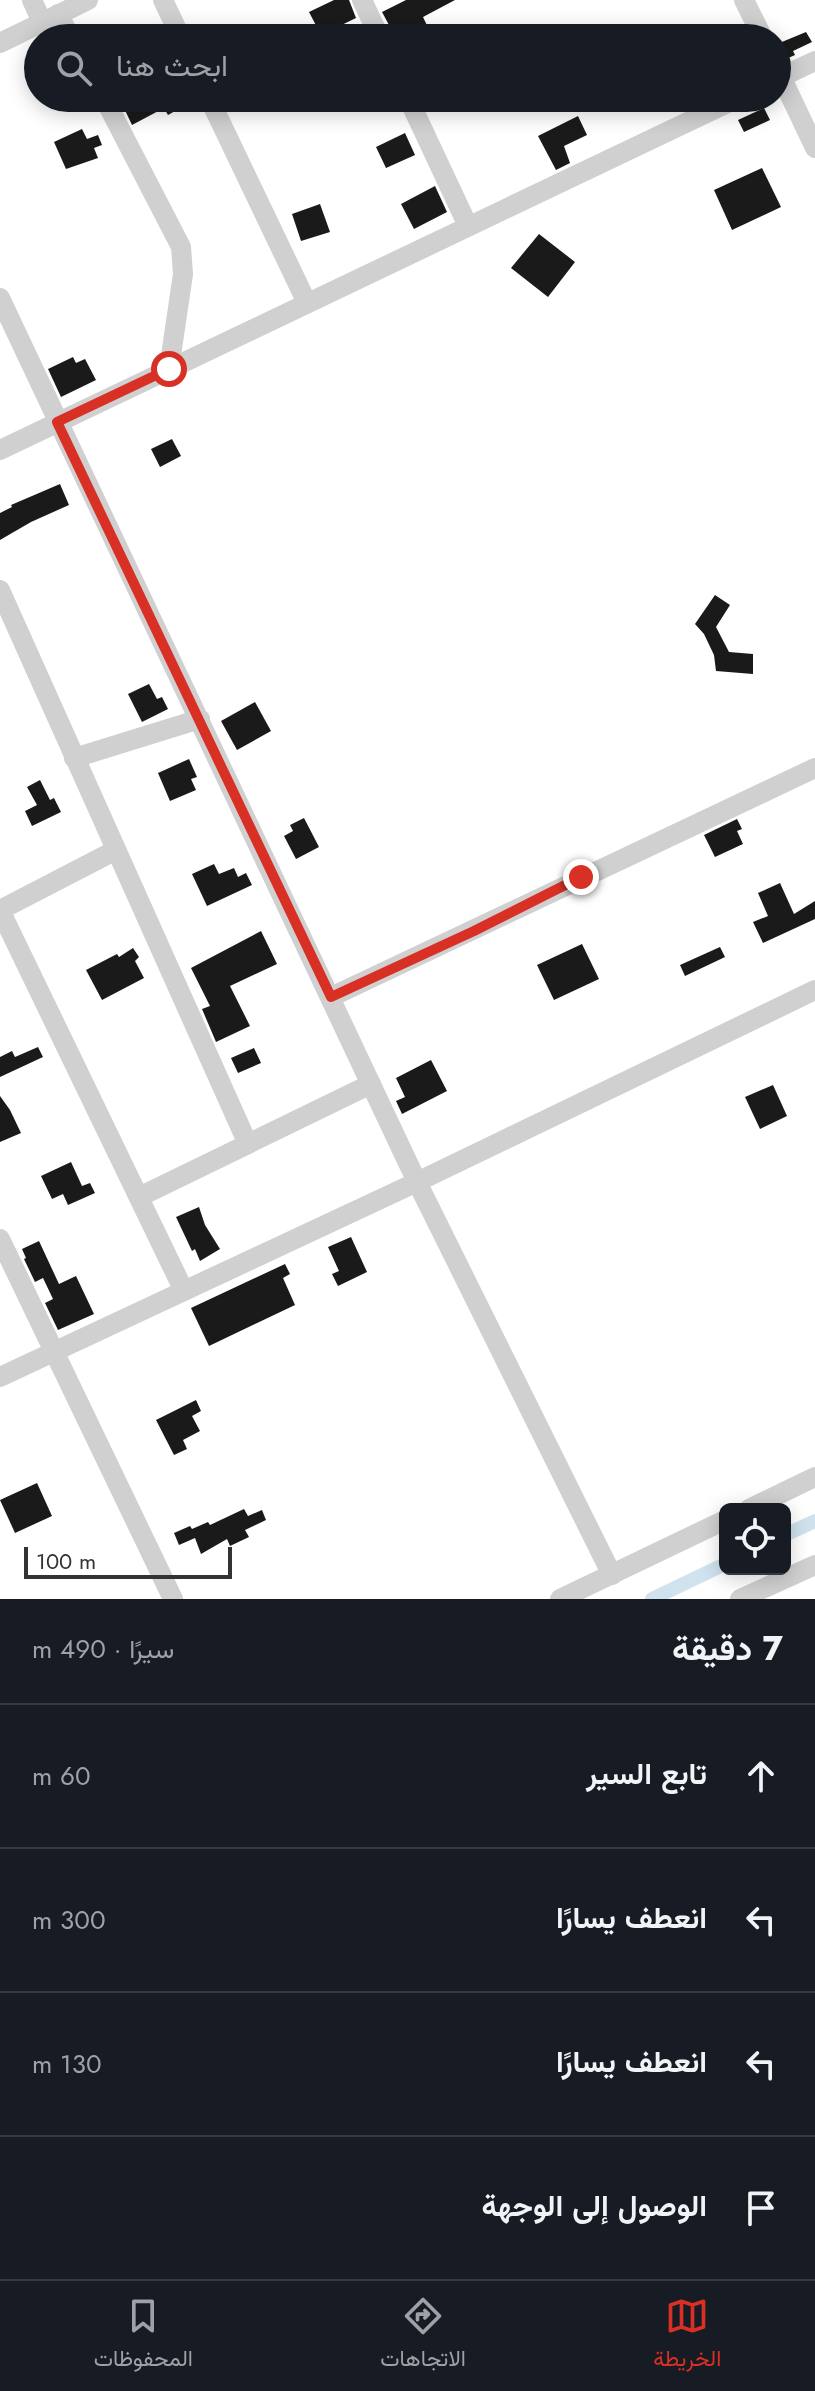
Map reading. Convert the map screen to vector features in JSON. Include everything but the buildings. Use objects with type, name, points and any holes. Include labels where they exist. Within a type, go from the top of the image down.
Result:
[{"type":"street","points":[[32,0],[56,24]]},
{"type":"street","points":[[38,24],[88,0]]},
{"type":"street","points":[[163,0],[174,24]]},
{"type":"street","points":[[362,0],[373,24]]},
{"type":"street","points":[[744,0],[756,24]]},
{"type":"street","points":[[0,43],[24,31]]},
{"type":"street","points":[[791,70],[815,61]]},
{"type":"street","points":[[791,99],[815,148]]},
{"type":"street","points":[[111,112],[181,247],[183,274],[169,369]]},
{"type":"street","points":[[216,112],[307,303]]},
{"type":"street","points":[[415,112],[468,226]]},
{"type":"street","points":[[0,450],[708,112]]},
{"type":"street","points":[[0,298],[417,1182],[612,1575]]},
{"type":"street","points":[[0,590],[247,1142]]},
{"type":"street","points":[[74,758],[200,719]]},
{"type":"street","points":[[331,997],[815,768]]},
{"type":"street","points":[[116,850],[0,910],[184,1291]]},
{"type":"street","points":[[0,1377],[417,1182],[815,990]]},
{"type":"street","points":[[139,1197],[371,1084]]},
{"type":"street","points":[[0,1239],[173,1599]]},
{"type":"street","points":[[761,1503],[815,1477]]},
{"type":"street","points":[[560,1599],[719,1523]]},
{"type":"street","points":[[740,1599],[815,1565]]},
{"type":"waterway","points":[[791,1532],[815,1521]]},
{"type":"waterway","points":[[652,1599],[719,1567]]},
{"type":"route","points":[[169,369],[57,422],[331,997],[581,877]]}]
